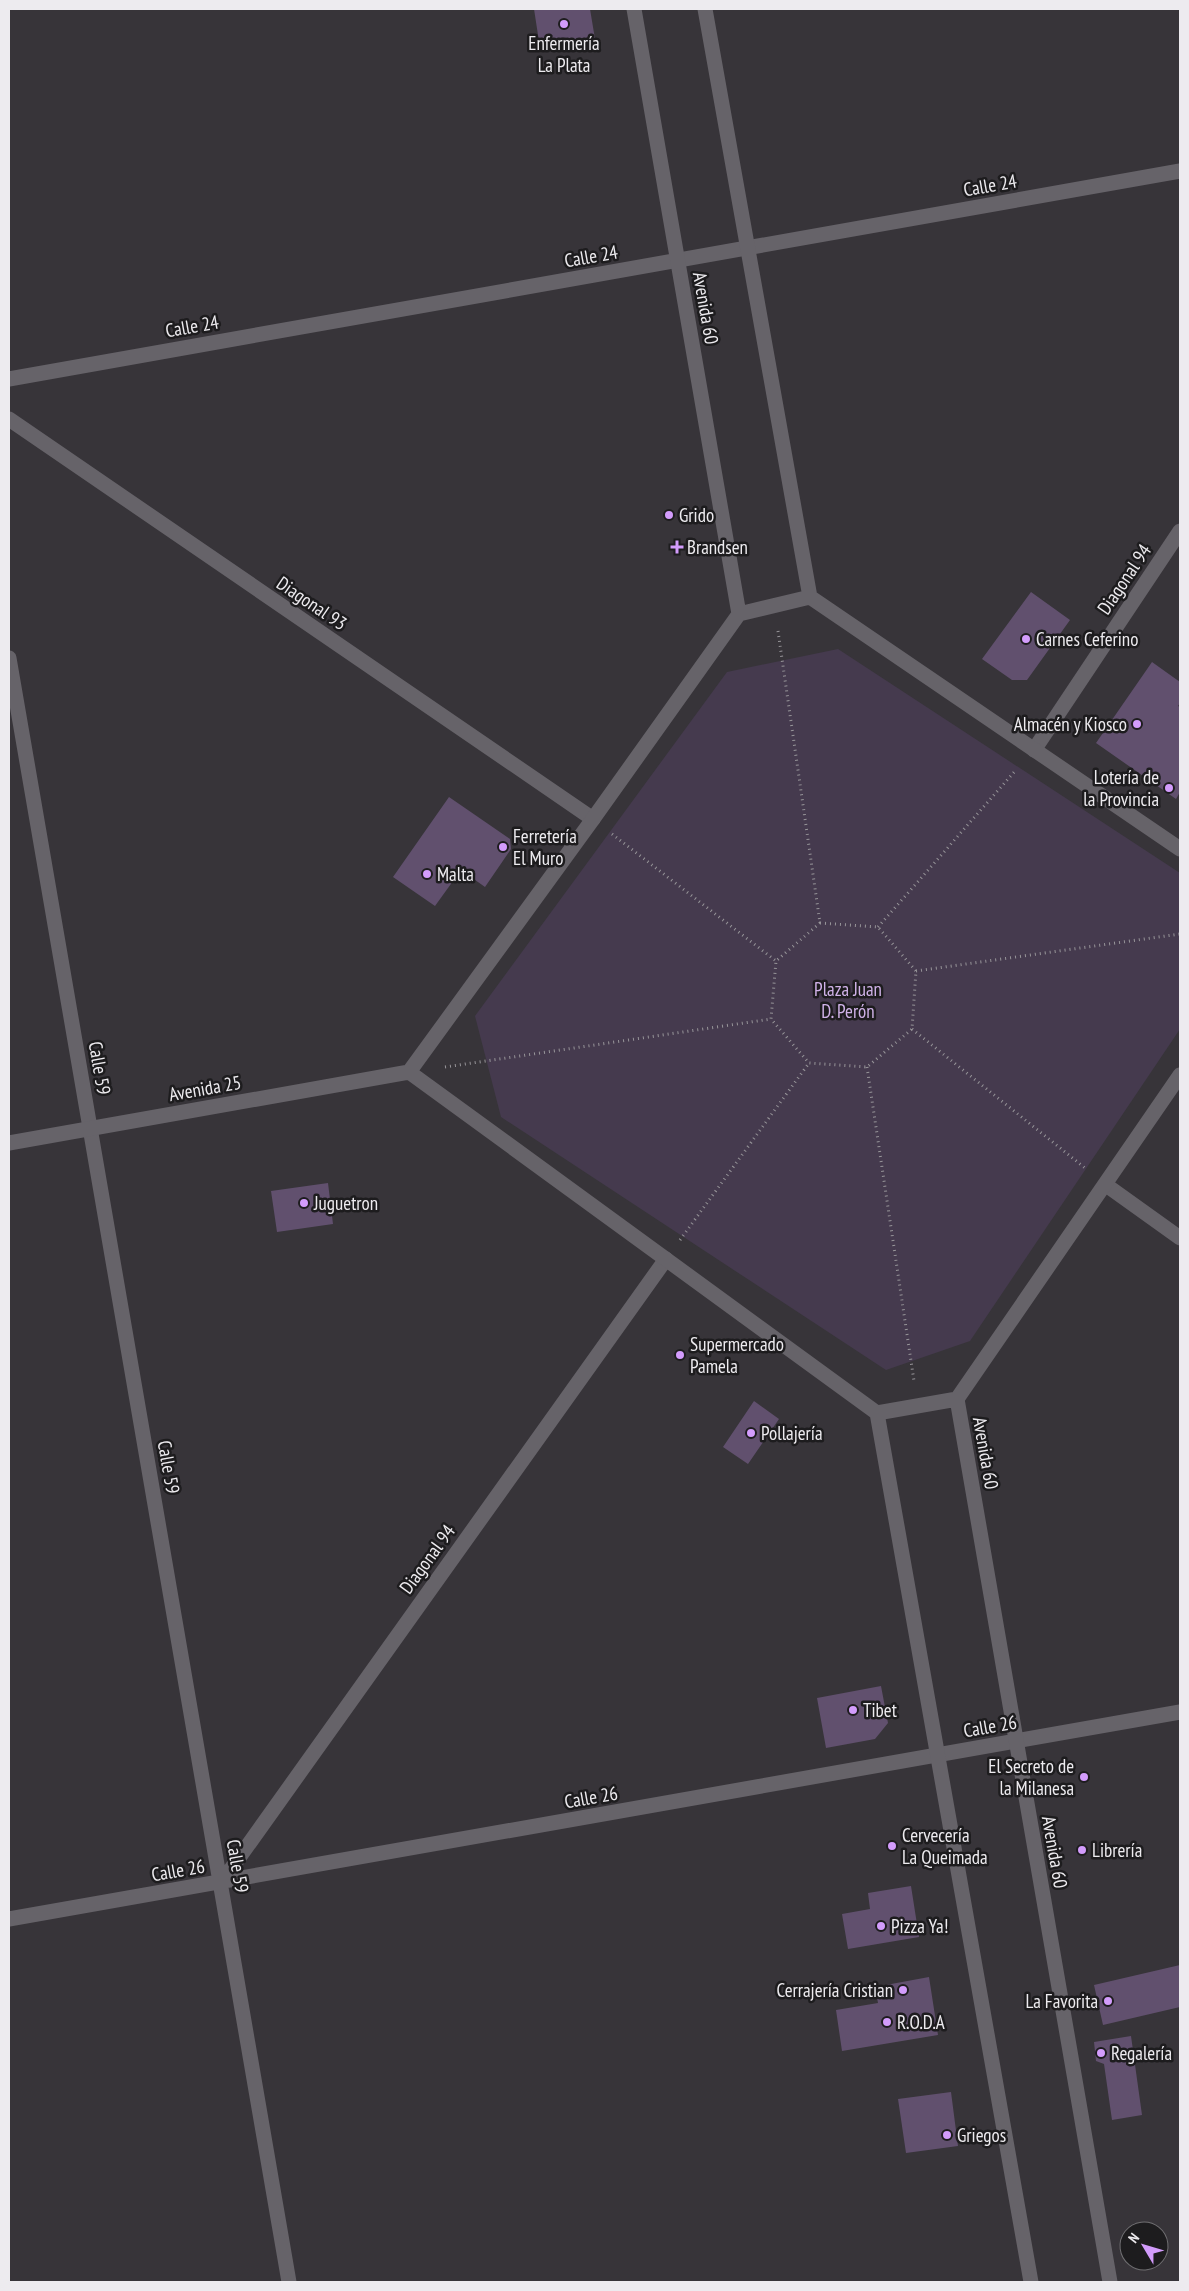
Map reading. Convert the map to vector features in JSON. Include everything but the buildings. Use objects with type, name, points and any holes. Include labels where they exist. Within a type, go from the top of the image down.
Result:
[{"type":"street","name":"Avenida 60","points":[[634,9],[738,614]]},
{"type":"street","points":[[705,9],[746,248],[810,597],[1180,849]]},
{"type":"street","name":"Calle 24","points":[[9,379],[1180,171]]},
{"type":"street","name":"Diagonal 93","points":[[9,419],[593,819]]},
{"type":"street","name":"Diagonal 94","points":[[1034,750],[1180,531]]},
{"type":"street","points":[[810,597],[738,614],[593,819],[409,1072],[877,1413],[1031,2282]]},
{"type":"street","name":"Calle 59","points":[[9,658],[289,2282]]},
{"type":"street","name":"Avenida 25","points":[[9,1143],[409,1072]]},
{"type":"street","points":[[877,1413],[957,1399],[1180,1075]]},
{"type":"street","points":[[1106,1185],[1180,1238]]},
{"type":"street","name":"Diagonal 94","points":[[220,1883],[666,1259]]},
{"type":"street","name":"Avenida 60","points":[[957,1399],[1110,2282]]},
{"type":"street","name":"Calle 26","points":[[9,1920],[1180,1712]]},
{"type":"path","points":[[775,605],[820,922]]},
{"type":"path","points":[[878,927],[1034,750]]},
{"type":"path","points":[[593,819],[776,961]]},
{"type":"path","points":[[820,922],[878,927],[916,971],[912,1029],[867,1067],[809,1063],[771,1018],[776,961],[820,922]]},
{"type":"path","points":[[916,971],[1180,934]]},
{"type":"path","points":[[409,1072],[771,1018]]},
{"type":"path","points":[[912,1029],[1106,1185]]},
{"type":"path","points":[[666,1259],[809,1063]]},
{"type":"path","points":[[867,1067],[918,1406]]},
{"type":"green space","name":"Plaza Juan D. Perón","points":[[838,649],[1180,873],[1180,1029],[970,1341],[886,1370],[501,1117],[475,1016],[727,672]]},
{"type":"place","name":"Enfermería La Plata","points":[[564,24]]},
{"type":"place","name":"Grido","points":[[669,515]]},
{"type":"place","name":"Brandsen","points":[[677,547]]},
{"type":"place","name":"Carnes Ceferino","points":[[1026,639]]},
{"type":"place","name":"Almacén y Kiosco","points":[[1137,724]]},
{"type":"place","name":"Lotería de la Provincia","points":[[1169,788]]},
{"type":"place","name":"Ferretería El Muro","points":[[503,847]]},
{"type":"place","name":"Malta","points":[[427,874]]},
{"type":"place","name":"Juguetron","points":[[304,1203]]},
{"type":"place","name":"Supermercado Pamela","points":[[680,1355]]},
{"type":"place","name":"Pollajería","points":[[751,1433]]},
{"type":"place","name":"Tibet","points":[[853,1710]]},
{"type":"place","name":"El Secreto de la Milanesa","points":[[1084,1777]]},
{"type":"place","name":"Cervecería La Queimada","points":[[892,1846]]},
{"type":"place","name":"Librería","points":[[1082,1850]]},
{"type":"place","name":"Pizza Ya!","points":[[881,1926]]},
{"type":"place","name":"Cerrajería Cristian","points":[[903,1990]]},
{"type":"place","name":"La Favorita","points":[[1108,2001]]},
{"type":"place","name":"R.O.D.A","points":[[887,2022]]},
{"type":"place","name":"Regalería","points":[[1101,2053]]},
{"type":"place","name":"Griegos","points":[[947,2135]]}]
